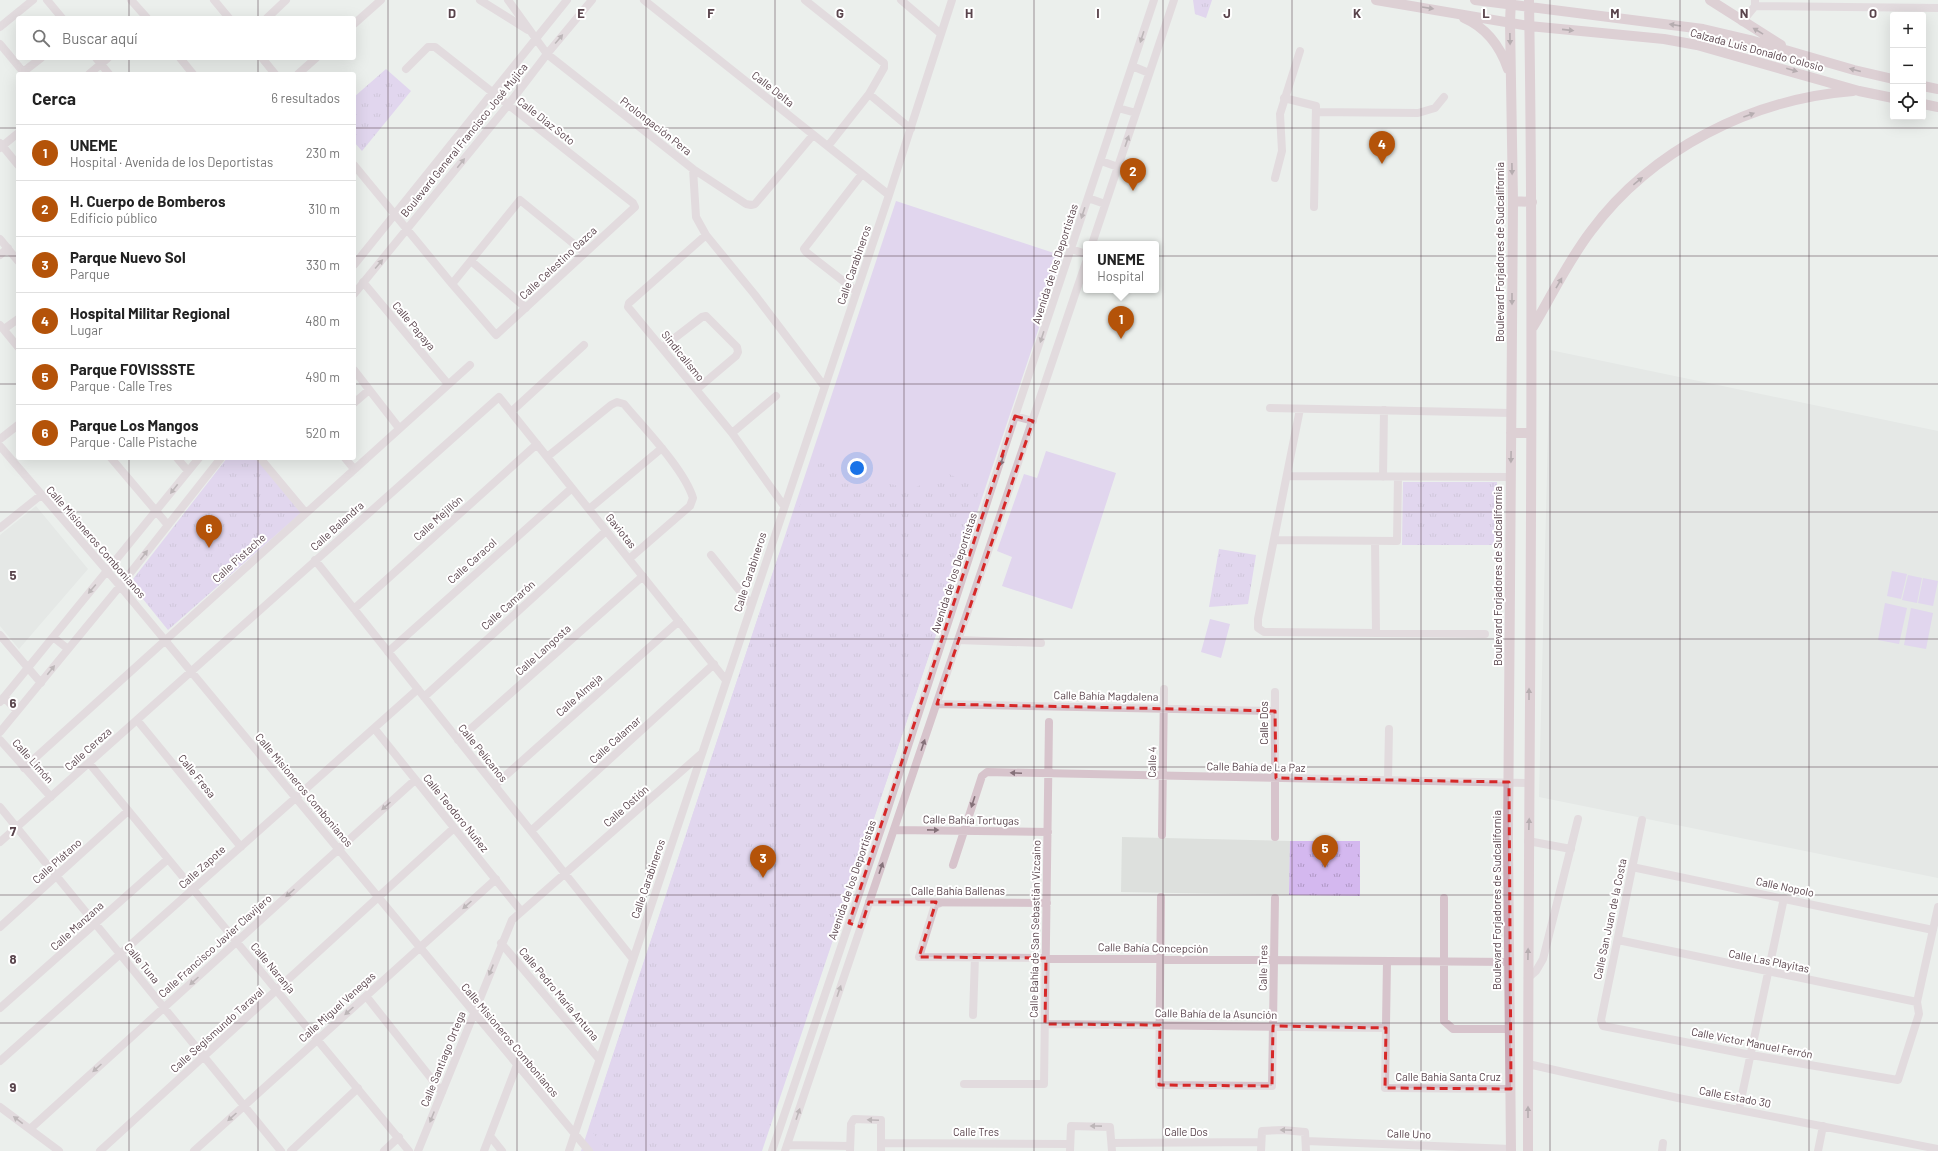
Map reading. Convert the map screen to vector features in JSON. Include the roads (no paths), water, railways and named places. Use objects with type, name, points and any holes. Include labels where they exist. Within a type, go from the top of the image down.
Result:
[{"type":"main road","name":"Calzada Luis Donaldo Colosio","points":[[1376,0],[1449,11],[1529,26],[1664,39],[1697,44],[1859,91],[1890,97]]},
{"type":"main road","name":"Calzada Luis Donaldo Colosio","points":[[1475,0],[1529,4],[1695,28],[1791,51],[1854,70],[1890,78]]},
{"type":"main road","points":[[1710,0],[1742,22],[1791,51]]},
{"type":"main road","name":"Boulevard Forjadores de Sudcalifornia","points":[[1511,3],[1513,202],[1508,841],[1511,1150]]},
{"type":"main road","points":[[1528,1151],[1528,782],[1532,329],[1529,4]]},
{"type":"main road","points":[[1449,11],[1473,22],[1488,33],[1503,54],[1511,77]]},
{"type":"main road","points":[[1926,87],[1938,89]]},
{"type":"main road","points":[[1532,329],[1571,261],[1591,231],[1628,190],[1662,161],[1706,133],[1750,114],[1797,99],[1859,91]]},
{"type":"main road","points":[[1926,105],[1938,107]]},
{"type":"main road","points":[[1513,202],[1532,202]]},
{"type":"main road","points":[[1511,433],[1531,433]]},
{"type":"street","points":[[0,27],[33,0]]},
{"type":"street","points":[[47,0],[60,16]]},
{"type":"street","points":[[131,0],[145,16]]},
{"type":"street","points":[[214,0],[227,16]]},
{"type":"street","points":[[269,16],[286,0]]},
{"type":"street","points":[[356,22],[381,0]]},
{"type":"street","points":[[480,0],[531,31]]},
{"type":"street","name":"Prolongación Pera","points":[[508,0],[531,31],[535,40],[547,54],[693,169],[696,217],[706,235],[755,295],[824,386]]},
{"type":"street","name":"Boulevard General Francisco José Mujica","points":[[356,262],[394,213],[567,0]]},
{"type":"street","name":"Boulevard General Francisco José Mujica","points":[[356,292],[592,0]]},
{"type":"street","name":"Calle Delta","points":[[644,0],[889,195]]},
{"type":"street","points":[[806,0],[884,63],[884,68],[869,94],[828,146]]},
{"type":"street","points":[[901,0],[941,34]]},
{"type":"street","name":"Calle Carabineros","points":[[569,1151],[889,195],[952,0]]},
{"type":"street","name":"Avenida de los Deportistas","points":[[772,1151],[964,579],[1015,416],[1154,0]]},
{"type":"street","points":[[1093,241],[1174,0]]},
{"type":"street","points":[[1742,22],[1755,3],[1938,8]]},
{"type":"street","points":[[0,44],[23,72]]},
{"type":"street","name":"Calle Diaz Soto","points":[[406,69],[428,47],[435,47],[632,203],[635,207]]},
{"type":"street","points":[[1275,178],[1282,151],[1280,114],[1300,51]]},
{"type":"street","points":[[25,72],[39,60]]},
{"type":"street","points":[[182,60],[191,72]]},
{"type":"street","points":[[264,60],[273,72]]},
{"type":"street","points":[[300,72],[314,60]]},
{"type":"street","points":[[90,72],[98,61],[107,72]]},
{"type":"street","points":[[1132,66],[1149,73]]},
{"type":"street","points":[[869,94],[910,129]]},
{"type":"street","points":[[1316,112],[1418,113],[1435,108],[1444,97]]},
{"type":"street","points":[[1284,98],[1316,106],[1314,206]]},
{"type":"street","points":[[1118,108],[1136,113]]},
{"type":"street","points":[[16,135],[1,146],[16,163]]},
{"type":"street","points":[[693,169],[751,205],[755,204],[813,135]]},
{"type":"street","points":[[1101,161],[1118,167]]},
{"type":"street","points":[[356,167],[452,284],[520,200],[585,253]]},
{"type":"street","points":[[856,291],[804,249],[862,174]]},
{"type":"street","points":[[1088,198],[1105,204]]},
{"type":"street","name":"Calle Celestino Gazca","points":[[452,284],[496,335],[635,207]]},
{"type":"street","name":"Sindicalismo","points":[[706,235],[628,305],[628,307],[663,347],[732,433],[784,506]]},
{"type":"street","points":[[0,239],[16,258]]},
{"type":"street","points":[[0,254],[8,248]]},
{"type":"street","points":[[1071,249],[1083,253]]},
{"type":"street","points":[[471,261],[526,308]]},
{"type":"street","name":"Avenida de los Deportistas","points":[[786,1148],[1083,271]]},
{"type":"street","name":"Calle Papaya","points":[[364,282],[448,384]]},
{"type":"street","points":[[663,347],[702,317],[709,316],[737,347],[738,352],[736,356],[697,389]]},
{"type":"street","points":[[16,320],[2,327],[16,344]]},
{"type":"street","points":[[511,412],[584,345]]},
{"type":"street","name":"Calle Pistache","points":[[24,768],[305,512],[470,365]]},
{"type":"street","points":[[356,373],[399,428]]},
{"type":"street","points":[[356,401],[369,390]]},
{"type":"street","points":[[732,433],[776,396]]},
{"type":"street","name":"Gaviotas","points":[[499,397],[726,679]]},
{"type":"street","name":"Calle Balandra","points":[[190,672],[499,397]]},
{"type":"street","points":[[547,456],[611,405],[617,402],[624,404],[662,448],[690,489],[693,498],[690,506],[629,559]]},
{"type":"street","points":[[1270,408],[1511,413]]},
{"type":"street","points":[[1300,409],[1258,619],[1258,628],[1264,632],[1485,634]]},
{"type":"street","points":[[1383,476],[1384,410]]},
{"type":"street","points":[[1015,416],[1033,421]]},
{"type":"street","points":[[0,439],[16,426]]},
{"type":"street","name":"Calle Mejillón","points":[[354,609],[537,444]]},
{"type":"street","name":"Calle Misioneros Combonianos","points":[[0,446],[120,586],[589,1151]]},
{"type":"street","points":[[589,509],[662,448]]},
{"type":"street","points":[[114,460],[167,524]]},
{"type":"street","points":[[179,460],[188,471]]},
{"type":"street","points":[[17,711],[2,699],[197,460]]},
{"type":"street","points":[[0,732],[120,586],[167,524],[219,460]]},
{"type":"street","points":[[262,460],[305,512]]},
{"type":"street","points":[[347,460],[354,469]]},
{"type":"street","points":[[1287,476],[1510,477]]},
{"type":"street","points":[[1274,540],[1397,541],[1398,477]]},
{"type":"street","name":"Calle Caracol","points":[[388,652],[572,488]]},
{"type":"street","points":[[0,528],[41,495]]},
{"type":"street","name":"Calle Camarón","points":[[424,696],[606,531]]},
{"type":"street","points":[[1375,541],[1376,634]]},
{"type":"street","points":[[711,555],[751,605]]},
{"type":"street","name":"Calle Pelícanos","points":[[315,560],[633,959]]},
{"type":"street","name":"Calle Langosta","points":[[458,740],[643,576]]},
{"type":"street","points":[[964,579],[978,583]]},
{"type":"street","name":"Calle Almeja","points":[[495,786],[679,621]]},
{"type":"street","points":[[0,635],[41,683]]},
{"type":"street","points":[[53,637],[68,649]]},
{"type":"street","points":[[958,640],[1041,642]]},
{"type":"street","name":"Calle Calamar","points":[[531,831],[714,664]]},
{"type":"street","name":"Calle Cereza","points":[[0,842],[190,672]]},
{"type":"street","name":"Calle Zapote","points":[[0,1061],[418,689]]},
{"type":"street","name":"Calle 4","points":[[1162,835],[1164,689]]},
{"type":"street","name":"Calle Dos","points":[[1275,692],[1276,778]]},
{"type":"street","name":"Calle Bahía Magdalena","points":[[936,704],[1275,711]]},
{"type":"street","name":"Calle Fresa","points":[[137,720],[241,847]]},
{"type":"street","name":"Calle Bahía de San Sebastián Vizcaino","points":[[964,1084],[1044,1084],[1049,722]]},
{"type":"street","name":"Calle Teodoro Nuñez","points":[[374,728],[521,911]]},
{"type":"street","points":[[1388,780],[1389,729]]},
{"type":"street","name":"Calle Limón","points":[[0,740],[51,797]]},
{"type":"street","name":"Calle Ostión","points":[[521,911],[566,875],[702,754]]},
{"type":"street","name":"Calle Naranja","points":[[88,763],[399,1137],[409,1151]]},
{"type":"street","name":"Calle Bahía de La Paz","points":[[964,831],[984,773],[1528,782]]},
{"type":"street","points":[[1275,837],[1276,778]]},
{"type":"street","name":"Calle Francisco Javier Clavijero","points":[[30,1129],[415,780]]},
{"type":"street","name":"Calle Tuna","points":[[0,807],[282,1151]]},
{"type":"street","name":"Calle Plátano","points":[[0,927],[128,811]]},
{"type":"street","points":[[1528,978],[1536,971],[1543,959],[1572,849],[1578,819]]},
{"type":"street","name":"Calle San Juan de la Costa","points":[[1601,1023],[1642,820]]},
{"type":"street","name":"Calle Segismundo Taraval","points":[[100,1151],[454,828]]},
{"type":"street","name":"Calle Bahía Tortugas","points":[[894,830],[1048,832]]},
{"type":"street","points":[[953,864],[964,831]]},
{"type":"street","points":[[1528,841],[1572,849]]},
{"type":"street","name":"Calle Manzana","points":[[0,1008],[168,859]]},
{"type":"street","name":"Calle Nopolo","points":[[1632,867],[1933,930]]},
{"type":"street","name":"Calle Miguel Venegas","points":[[194,1151],[496,879]]},
{"type":"street","points":[[1160,897],[1160,1025]]},
{"type":"street","name":"Calle Tres","points":[[1160,1025],[1159,1086],[1272,1086],[1275,898]]},
{"type":"street","points":[[1444,898],[1444,1021],[1453,1029],[1510,1029]]},
{"type":"street","points":[[1739,1109],[1767,971],[1784,898]]},
{"type":"street","name":"Calle Bahía Ballenas","points":[[869,902],[1047,903]]},
{"type":"street","name":"Calle Bahía Concepción","points":[[940,902],[936,904],[934,908],[919,957],[1510,962]]},
{"type":"street","points":[[1917,1002],[1938,907]]},
{"type":"street","name":"Calle Santiago Ortega","points":[[418,1151],[501,943],[512,920],[521,911]]},
{"type":"street","points":[[849,923],[860,927]]},
{"type":"street","name":"Calle Las Playitas","points":[[1618,940],[1917,1002]]},
{"type":"street","name":"Calle Pedro María Antuna","points":[[501,943],[600,1059]]},
{"type":"street","points":[[973,1015],[975,957]]},
{"type":"street","points":[[1386,1028],[1387,961]]},
{"type":"street","points":[[366,996],[442,1092]]},
{"type":"street","name":"Calle Víctor Manuel Ferrón","points":[[1601,1023],[1603,1026],[1751,1055],[1900,1080],[1920,1014],[1917,1002]]},
{"type":"street","name":"Calle Bahía de la Asunción","points":[[1045,1024],[1386,1028]]},
{"type":"street","name":"Calle Bahía Santa Cruz","points":[[1386,1028],[1385,1088],[1510,1089]]},
{"type":"street","name":"Calle Estado 30","points":[[1528,1064],[1664,1095],[1938,1149]]},
{"type":"street","points":[[484,1151],[517,1065]]},
{"type":"street","points":[[291,1151],[358,1088]]},
{"type":"street","points":[[0,1107],[59,1151]]},
{"type":"street","points":[[786,1148],[850,1149],[851,1124],[854,1119],[881,1120],[881,1147]]},
{"type":"street","points":[[1070,1147],[1070,1128],[1073,1126],[1110,1127],[1112,1147]]},
{"type":"street","points":[[1818,1151],[1823,1126]]},
{"type":"street","points":[[1261,1151],[1261,1134],[1264,1130],[1303,1130],[1306,1133],[1306,1151]]},
{"type":"street","points":[[490,1136],[502,1151]]},
{"type":"street","points":[[384,1151],[399,1137]]},
{"type":"street","name":"Calle Dos","points":[[1112,1147],[1261,1142]]},
{"type":"street","name":"Calle Uno","points":[[1306,1142],[1511,1150]]},
{"type":"street","name":"Calle Tres","points":[[881,1147],[1070,1147]]},
{"type":"place","name":"Hospital Militar Regional","points":[[1382,164]]},
{"type":"place","name":"H. Cuerpo de Bomberos","points":[[1133,191]]},
{"type":"place","name":"UNEME","points":[[1121,339]]},
{"type":"place","name":"Parque Los Mangos","points":[[209,548]]},
{"type":"place","name":"Parque FOVISSSTE","points":[[1325,868]]},
{"type":"place","name":"Parque Nuevo Sol","points":[[763,878]]}]
